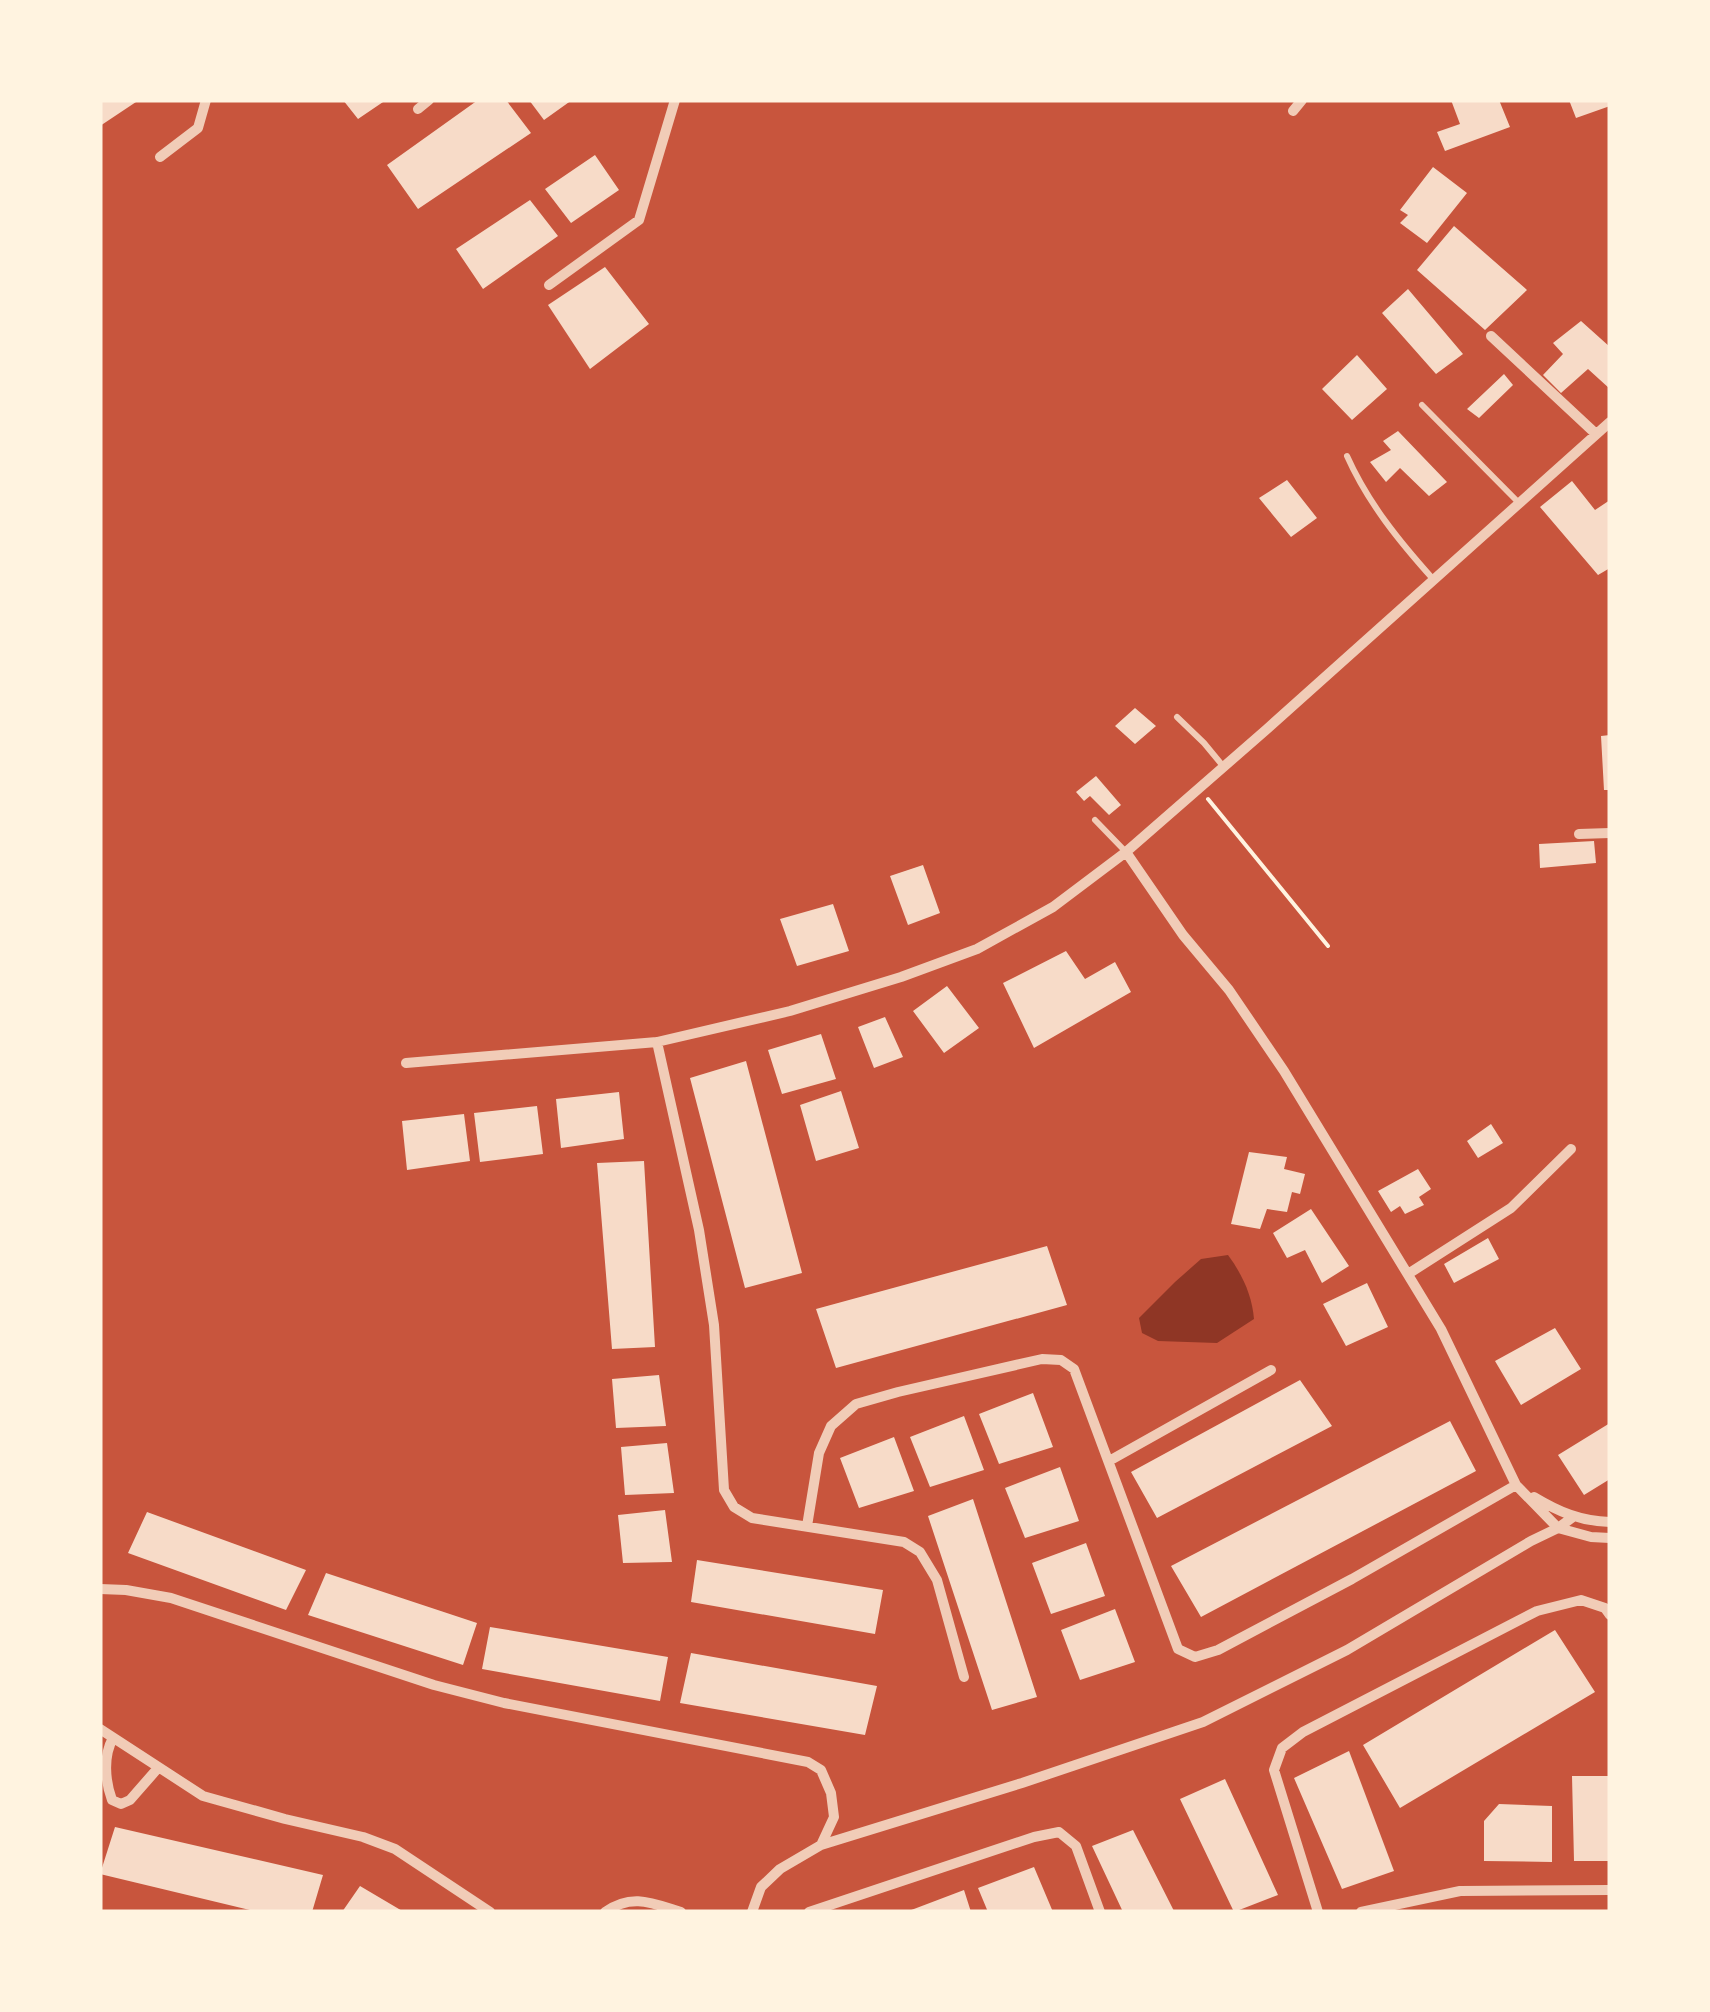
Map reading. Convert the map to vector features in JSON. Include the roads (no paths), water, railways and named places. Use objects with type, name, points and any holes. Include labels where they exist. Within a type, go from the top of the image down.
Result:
[{"type":"street","points":[[160,158],[198,128],[206,100]]},
{"type":"street","points":[[418,109],[430,100]]},
{"type":"street","points":[[549,285],[639,220],[675,100]]},
{"type":"street","points":[[1293,111],[1302,100]]},
{"type":"street","points":[[1492,336],[1596,434]]},
{"type":"street","points":[[406,1063],[657,1042],[790,1010],[901,977],[977,949],[1052,907],[1126,852],[1610,422]]},
{"type":"street","points":[[1579,834],[1610,833]]},
{"type":"street","points":[[1126,852],[1162,907],[1258,1030],[1441,1329],[1516,1485],[1558,1528],[1610,1538]]},
{"type":"street","points":[[657,1042],[699,1230],[714,1325],[724,1490],[734,1507],[752,1518],[904,1542],[920,1552],[937,1580],[964,1677]]},
{"type":"street","points":[[1408,1274],[1511,1208],[1572,1149]]},
{"type":"street","points":[[807,1526],[819,1453],[832,1426],[856,1404],[1042,1359],[1061,1360],[1074,1368],[1178,1649],[1195,1657],[1218,1650],[1352,1580],[1516,1485]]},
{"type":"street","points":[[1109,1461],[1271,1370]]},
{"type":"street","points":[[1516,1485],[1558,1512],[1610,1522]]},
{"type":"street","points":[[752,1912],[760,1887],[780,1868],[821,1845],[1204,1722],[1347,1650],[1573,1517]]},
{"type":"street","points":[[100,1589],[170,1598],[434,1685],[504,1703],[808,1762],[821,1770],[831,1793],[834,1817],[821,1845]]},
{"type":"street","points":[[1318,1912],[1274,1770],[1282,1748],[1302,1732],[1538,1611],[1581,1600],[1605,1608],[1610,1615]]},
{"type":"street","points":[[100,1729],[204,1796],[363,1837],[395,1850],[490,1912]]},
{"type":"street","points":[[113,1738],[106,1750],[107,1787],[112,1800],[121,1804],[130,1800],[158,1768]]},
{"type":"street","points":[[809,1912],[1059,1832],[1076,1846],[1100,1912]]},
{"type":"street","points":[[1361,1912],[1460,1892],[1610,1890]]},
{"type":"street","points":[[604,1912],[617,1903],[641,1900],[681,1912]]},
{"type":"lane","points":[[1422,405],[1519,503]]},
{"type":"lane","points":[[1346,456],[1385,522],[1434,580]]},
{"type":"lane","points":[[1177,717],[1223,766]]},
{"type":"lane","points":[[1095,820],[1126,852]]}]
